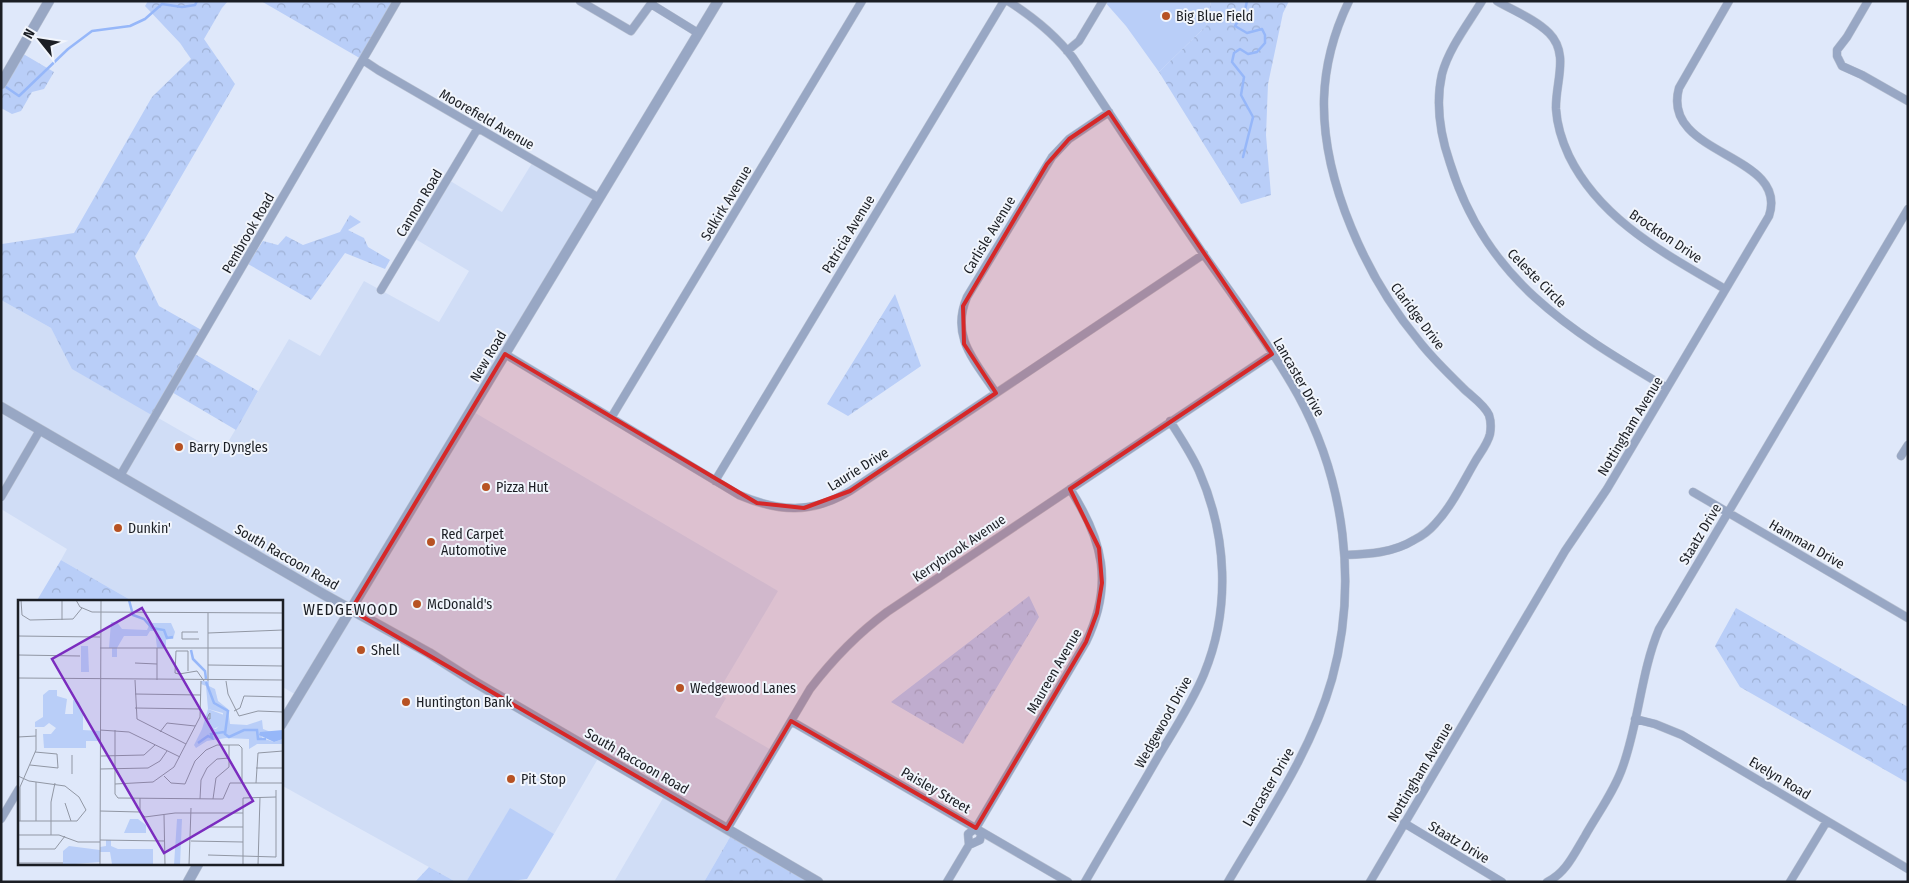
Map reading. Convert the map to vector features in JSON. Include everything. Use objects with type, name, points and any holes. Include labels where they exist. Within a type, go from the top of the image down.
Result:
[{"type":"street","points":[[3,80],[50,1]]},
{"type":"street","name":"Pembrook Road","points":[[120,476],[397,1]]},
{"type":"street","points":[[580,1],[631,31],[652,3],[698,33]]},
{"type":"street","name":"New Road","points":[[282,723],[718,1]]},
{"type":"street","name":"Selkirk Avenue","points":[[611,418],[862,1]]},
{"type":"street","name":"Patricia Avenue","points":[[715,481],[1004,1]]},
{"type":"street","name":"Lancaster Drive","points":[[1008,1],[1041,24],[1067,51],[1272,354],[1298,395],[1319,439],[1335,491],[1345,555],[1345,595],[1340,642],[1324,702],[1296,766],[1228,882]]},
{"type":"street","points":[[1067,51],[1079,41],[1103,1]]},
{"type":"street","name":"Claridge Drive","points":[[1345,555],[1379,553],[1392,550],[1413,541],[1428,531],[1444,513],[1488,441],[1491,425],[1486,410],[1429,354],[1393,308],[1364,256],[1339,193],[1326,131],[1324,86],[1330,51],[1337,28],[1349,1]]},
{"type":"street","name":"Celeste Circle","points":[[1482,1],[1448,58],[1439,91],[1438,110],[1442,133],[1453,174],[1465,204],[1494,253],[1531,295],[1584,338],[1667,388]]},
{"type":"street","name":"Brockton Drive","points":[[1497,1],[1543,28],[1555,40],[1561,62],[1556,101],[1559,128],[1570,158],[1591,191],[1614,216],[1660,251],[1725,289]]},
{"type":"street","points":[[1868,1],[1847,37],[1840,44],[1837,56],[1842,66],[1908,101]]},
{"type":"street","name":"Nottingham Avenue","points":[[1370,882],[1565,551],[1607,490],[1769,216],[1770,193],[1763,180],[1757,174],[1715,149],[1688,127],[1679,114],[1676,100],[1679,88],[1727,2]]},
{"type":"street","name":"Moorefield Avenue","points":[[363,60],[599,198]]},
{"type":"street","name":"Carlisle Avenue","points":[[996,393],[964,344],[960,328],[962,306],[1052,157],[1069,139],[1108,112]]},
{"type":"street","name":"Cannon Road","points":[[381,290],[478,128]]},
{"type":"street","name":"Staatz Drive","points":[[1547,882],[1561,873],[1568,864],[1617,781],[1625,759],[1651,652],[1659,629],[1908,209]]},
{"type":"street","name":"Laurie Drive","points":[[505,354],[748,499],[775,507],[804,508],[827,502],[850,491],[1204,254]]},
{"type":"street","name":"Kerrybrook Avenue","points":[[727,829],[810,688],[827,667],[867,627],[1272,354]]},
{"type":"street","name":"South Raccoon Road","points":[[1,407],[351,610],[429,653],[473,681],[818,882]]},
{"type":"street","name":"Wedgewood Drive","points":[[1085,882],[1194,695],[1210,657],[1219,625],[1223,575],[1221,546],[1216,521],[1210,498],[1198,470],[1170,421]]},
{"type":"street","points":[[1,497],[40,430]]},
{"type":"street","points":[[1901,456],[1908,445]]},
{"type":"street","name":"Maureen Avenue","points":[[976,828],[1086,642],[1098,613],[1102,583],[1099,548],[1093,529],[1070,489]]},
{"type":"street","name":"Hamman Drive","points":[[1693,492],[1908,618]]},
{"type":"street","name":"Evelyn Road","points":[[1635,719],[1655,724],[1682,735],[1908,869]]},
{"type":"street","name":"Paisley Street","points":[[791,721],[1068,882]]},
{"type":"street","points":[[1,819],[18,792]]},
{"type":"street","points":[[1790,882],[1827,821]]},
{"type":"street","name":"Staatz Drive","points":[[1404,823],[1502,882]]},
{"type":"street","points":[[947,882],[969,845],[968,834],[972,829],[976,828],[981,837],[978,842],[969,845]]},
{"type":"street","points":[[188,882],[197,866]]},
{"type":"highlighted area","points":[[1109,112],[1272,354],[1070,489],[1099,548],[1102,583],[1097,613],[1086,642],[976,828],[791,721],[727,829],[351,610],[505,354],[757,503],[804,508],[850,491],[996,393],[964,344],[963,306],[1047,164],[1069,139]]},
{"type":"shaded area","points":[[534,160],[599,198],[472,411],[778,591],[718,692],[726,698],[715,717],[773,751],[727,828],[733,832],[704,882],[614,882],[666,793],[600,755],[554,834],[510,809],[466,882],[456,882],[282,786],[282,723],[298,696],[282,687],[282,600],[131,600],[61,560],[67,549],[1,509],[1,300],[51,328],[73,369],[221,454],[289,339],[320,356],[364,281],[439,322],[469,271],[412,237],[447,179],[502,212]]},
{"type":"green space","points":[[148,1],[228,1],[204,39],[235,84],[135,256],[159,306],[205,332],[193,353],[258,391],[236,430],[170,391],[155,417],[72,369],[51,328],[1,300],[2,244],[74,233],[152,97],[191,59],[180,43],[145,6]]},
{"type":"green space","points":[[261,1],[397,1],[363,60]]},
{"type":"green space","points":[[1104,1],[1211,1],[1206,26],[1159,72],[1126,26]]},
{"type":"green space","points":[[1211,1],[1289,1],[1283,13],[1268,84],[1266,135],[1271,195],[1241,204],[1159,72],[1206,26]]},
{"type":"green space","points":[[20,52],[54,72],[44,89],[32,92],[21,111],[12,114],[1,108],[1,74]]},
{"type":"green space","points":[[350,215],[361,222],[348,230],[364,238],[368,247],[390,260],[385,269],[345,253],[311,300],[248,264],[263,241],[278,245],[286,236],[303,245],[340,232]]},
{"type":"green space","points":[[895,294],[921,366],[848,416],[827,404]]},
{"type":"green space","points":[[61,560],[131,600],[37,600]]},
{"type":"green space","points":[[1029,596],[1039,617],[963,744],[891,702]]},
{"type":"green space","points":[[1736,608],[1908,707],[1908,783],[1740,687],[1715,646]]},
{"type":"green space","points":[[510,808],[554,834],[527,879],[502,882],[466,882]]},
{"type":"green space","points":[[733,832],[810,877],[807,882],[704,882]]},
{"type":"green space","points":[[429,867],[456,882],[415,882]]},
{"type":"waterway","points":[[3,85],[19,96],[68,49],[92,31],[130,26],[145,19],[162,4],[182,7],[195,5],[197,1]]},
{"type":"waterway","points":[[1243,157],[1253,117],[1241,95],[1244,77],[1232,62],[1234,53],[1240,49],[1248,54],[1257,52],[1265,43],[1265,35],[1262,29],[1247,33],[1235,26],[1245,10],[1247,1]]},
{"type":"place","name":"Big Blue Field","points":[[1166,16]]},
{"type":"place","name":"Barry Dyngles","points":[[179,447]]},
{"type":"place","name":"Pizza Hut","points":[[486,487]]},
{"type":"place","name":"Dunkin'","points":[[118,528]]},
{"type":"place","name":"Red Carpet Automotive","points":[[431,542]]},
{"type":"place","name":"McDonald's","points":[[417,604]]},
{"type":"place","name":"Shell","points":[[361,650]]},
{"type":"place","name":"Wedgewood Lanes","points":[[680,688]]},
{"type":"place","name":"Huntington Bank","points":[[406,702]]},
{"type":"place","name":"Pit Stop","points":[[511,779]]},
{"type":"district","name":"WEDGEWOOD","points":[[351,609]]}]
